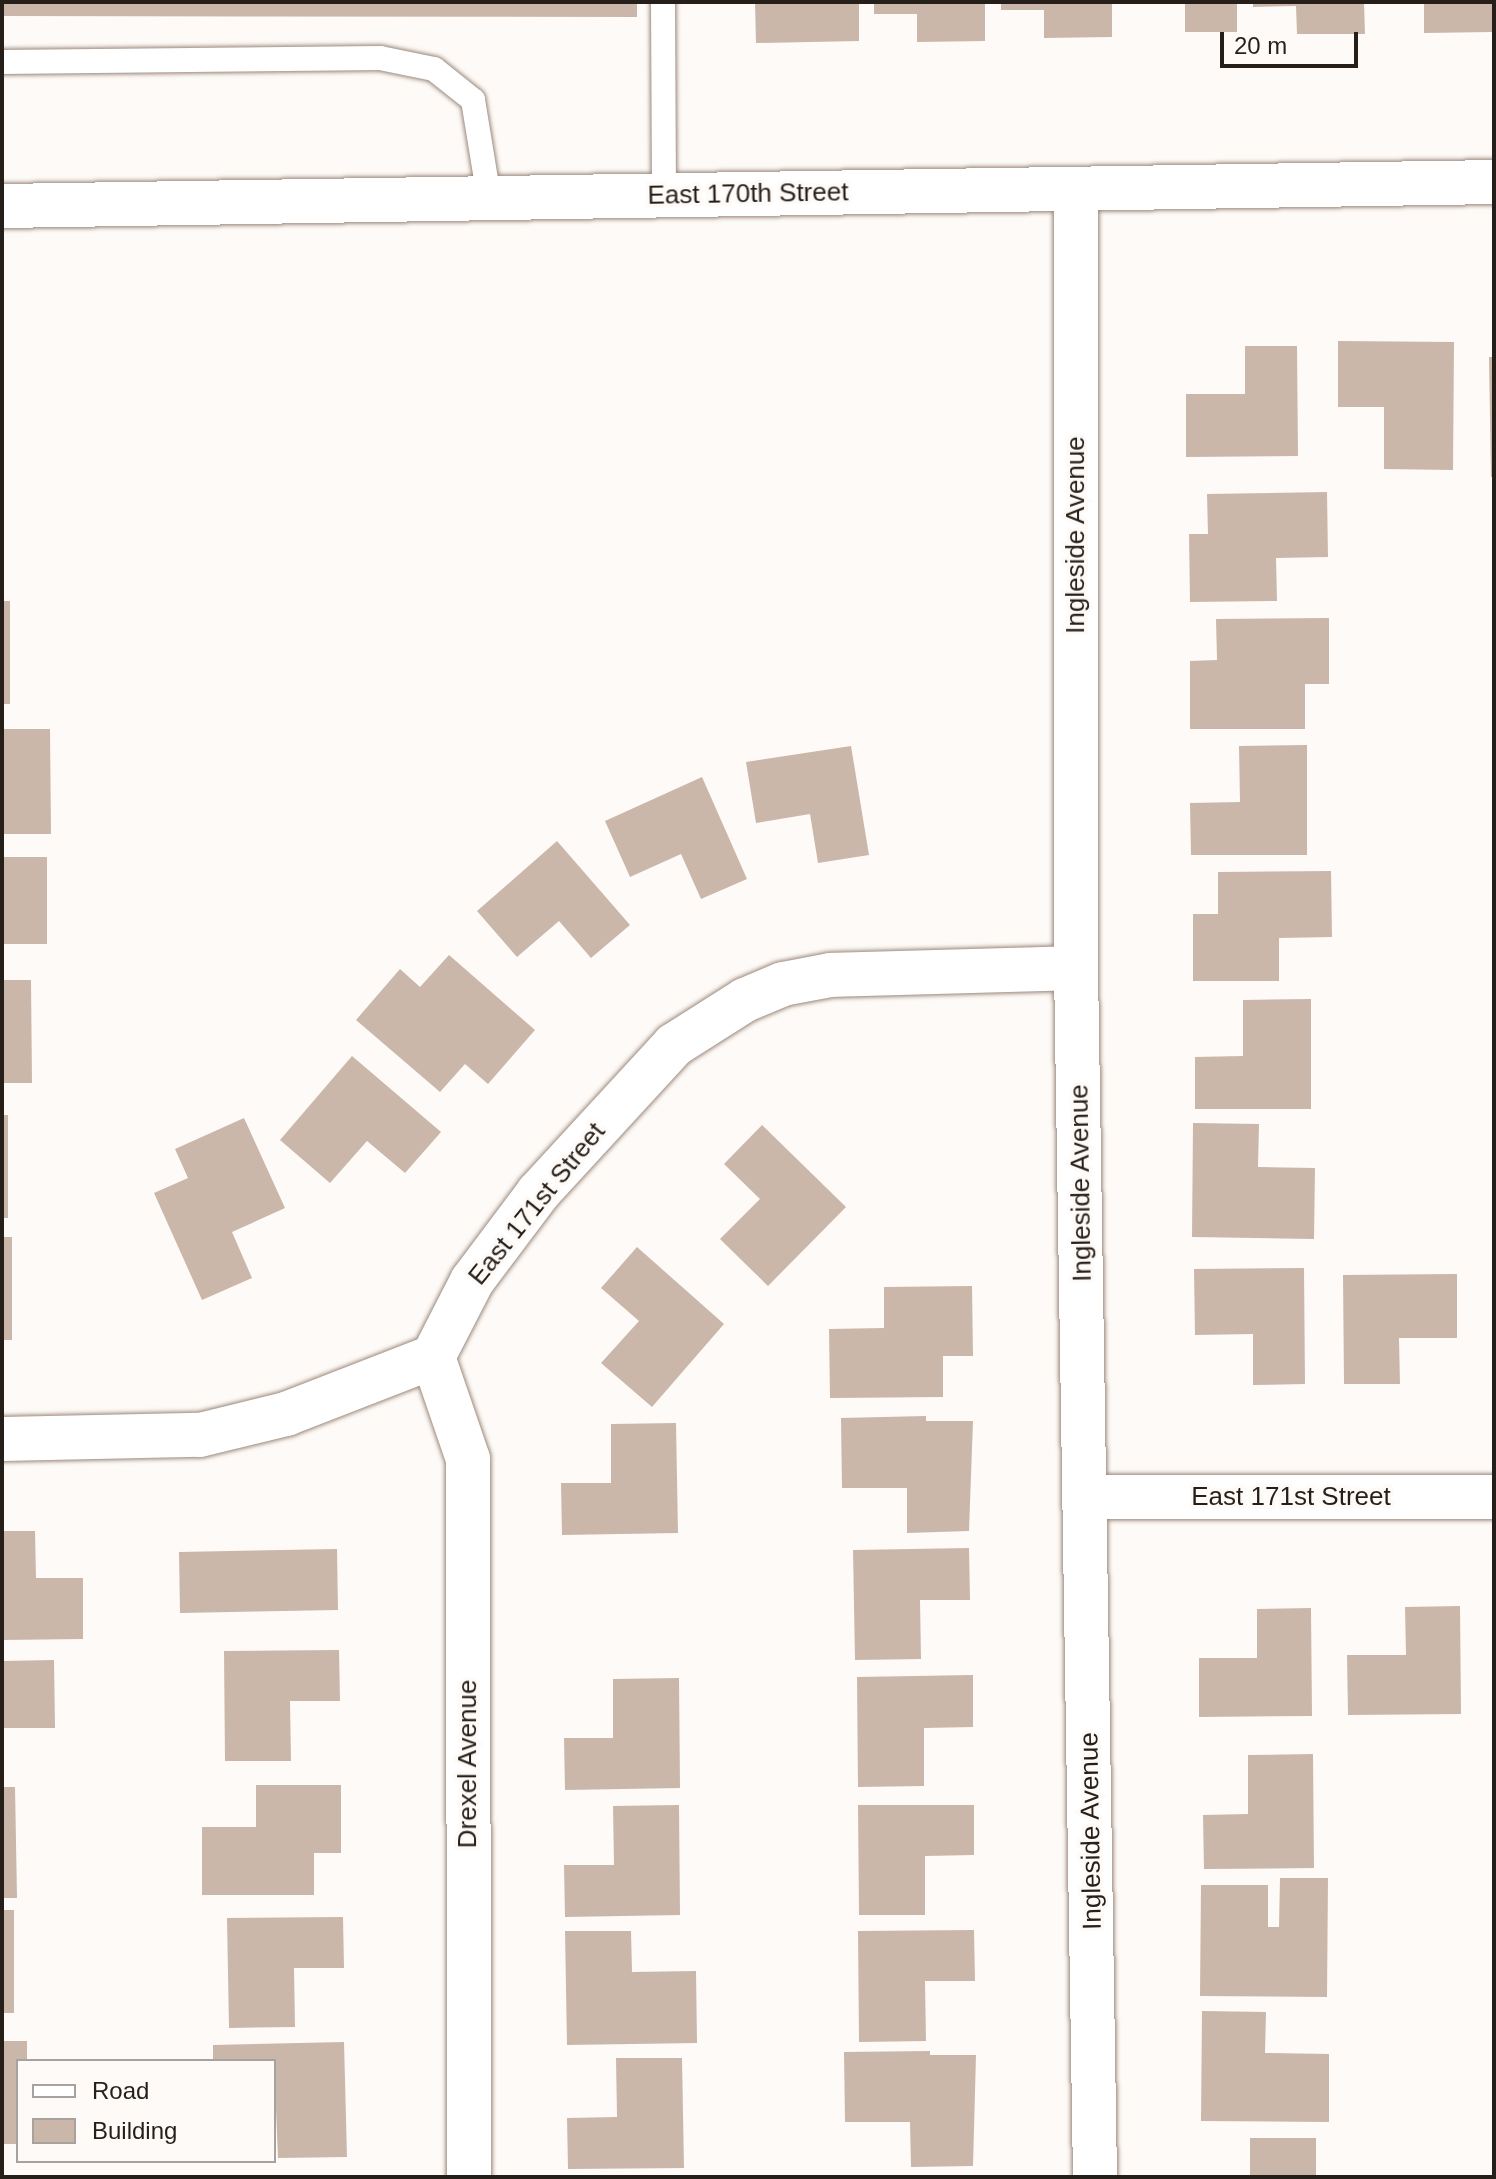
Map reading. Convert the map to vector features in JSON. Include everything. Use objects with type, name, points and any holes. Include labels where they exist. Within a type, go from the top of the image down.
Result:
[{"type":"street","name":"East 170th Street","points":[[2,206],[1494,182]]},
{"type":"street","name":"Ingleside Avenue","points":[[1076,189],[1076,968],[1087,1497],[1095,2177]]},
{"type":"street","name":"East 171st Street","points":[[433,1357],[472,1281],[538,1193],[674,1045],[712,1017],[783,984],[831,975],[1076,968]]},
{"type":"street","points":[[2,1439],[200,1435],[286,1414],[433,1357]]},
{"type":"street","name":"Drexel Avenue","points":[[433,1357],[468,1459],[469,2177]]},
{"type":"street","name":"East 171st Street","points":[[1087,1497],[1494,1497]]},
{"type":"lane","points":[[663,2],[664,196]]},
{"type":"lane","points":[[2,62],[380,58],[434,69],[473,100],[489,198]]},
{"type":"building","points":[[2,2],[637,2],[637,17],[2,16]]},
{"type":"building","points":[[755,2],[859,2],[859,41],[756,43]]},
{"type":"building","points":[[874,2],[985,2],[985,41],[917,42],[917,14],[874,14]]},
{"type":"building","points":[[1001,2],[1112,2],[1112,37],[1044,38],[1044,10],[1001,10]]},
{"type":"building","points":[[1185,2],[1237,2],[1237,32],[1185,32]]},
{"type":"building","points":[[1253,2],[1364,2],[1365,34],[1297,34],[1296,6],[1253,7]]},
{"type":"building","points":[[1424,2],[1492,2],[1492,32],[1424,33]]},
{"type":"building","points":[[1338,341],[1454,342],[1453,470],[1384,469],[1384,407],[1338,407]]},
{"type":"building","points":[[1245,346],[1297,346],[1298,456],[1186,457],[1186,394],[1245,394]]},
{"type":"building","points":[[1489,357],[1494,357],[1494,477],[1491,477]]},
{"type":"building","points":[[1327,492],[1328,557],[1276,558],[1277,601],[1190,602],[1189,534],[1208,534],[1207,494]]},
{"type":"building","points":[[2,601],[10,601],[10,704],[2,704]]},
{"type":"building","points":[[1329,618],[1329,684],[1305,684],[1305,729],[1190,729],[1190,661],[1217,660],[1216,619]]},
{"type":"building","points":[[2,729],[50,729],[51,834],[2,834]]},
{"type":"building","points":[[1307,745],[1307,855],[1191,855],[1190,803],[1240,802],[1239,746]]},
{"type":"building","points":[[851,746],[869,855],[818,863],[810,814],[756,823],[746,762]]},
{"type":"building","points":[[702,777],[747,879],[701,899],[681,854],[630,877],[605,821]]},
{"type":"building","points":[[557,841],[630,925],[591,958],[559,921],[517,957],[477,911]]},
{"type":"building","points":[[2,857],[47,857],[47,944],[2,944]]},
{"type":"building","points":[[1331,871],[1332,937],[1279,938],[1279,981],[1193,981],[1193,914],[1218,914],[1218,872]]},
{"type":"building","points":[[449,955],[535,1030],[488,1084],[465,1064],[440,1092],[356,1020],[400,969],[420,987]]},
{"type":"building","points":[[2,980],[31,980],[32,1083],[2,1083]]},
{"type":"building","points":[[1311,999],[1311,1109],[1195,1109],[1195,1057],[1243,1056],[1243,1000]]},
{"type":"building","points":[[352,1056],[441,1132],[405,1173],[367,1141],[330,1183],[280,1140]]},
{"type":"building","points":[[2,1115],[8,1115],[8,1218],[2,1218]]},
{"type":"building","points":[[244,1118],[285,1208],[232,1232],[252,1278],[202,1300],[154,1193],[188,1178],[175,1149]]},
{"type":"building","points":[[1193,1123],[1259,1124],[1258,1167],[1315,1168],[1314,1239],[1192,1237]]},
{"type":"building","points":[[762,1125],[846,1207],[768,1286],[720,1239],[760,1199],[724,1164]]},
{"type":"building","points":[[2,1237],[12,1237],[12,1340],[2,1340]]},
{"type":"building","points":[[637,1247],[724,1324],[652,1407],[601,1363],[639,1321],[601,1288]]},
{"type":"building","points":[[1304,1268],[1305,1384],[1253,1385],[1253,1334],[1195,1335],[1194,1269]]},
{"type":"building","points":[[1457,1274],[1457,1338],[1399,1338],[1400,1384],[1344,1384],[1343,1275]]},
{"type":"building","points":[[972,1286],[973,1356],[943,1356],[943,1397],[830,1398],[829,1329],[884,1328],[884,1287]]},
{"type":"building","points":[[926,1416],[926,1421],[973,1421],[969,1531],[907,1533],[907,1488],[842,1488],[841,1418]]},
{"type":"building","points":[[676,1423],[678,1533],[562,1535],[561,1483],[611,1483],[611,1424]]},
{"type":"building","points":[[2,1531],[35,1531],[36,1578],[83,1578],[83,1639],[2,1640]]},
{"type":"building","points":[[969,1548],[970,1600],[920,1600],[921,1659],[855,1660],[853,1550]]},
{"type":"building","points":[[337,1549],[338,1610],[180,1613],[179,1552]]},
{"type":"building","points":[[1460,1606],[1461,1714],[1348,1715],[1347,1655],[1406,1655],[1405,1607]]},
{"type":"building","points":[[1311,1608],[1312,1716],[1199,1717],[1199,1658],[1257,1658],[1257,1609]]},
{"type":"building","points":[[339,1650],[340,1701],[290,1701],[291,1761],[225,1761],[224,1651]]},
{"type":"building","points":[[54,1660],[55,1728],[2,1728],[2,1661]]},
{"type":"building","points":[[973,1675],[973,1727],[924,1728],[924,1786],[858,1787],[857,1677]]},
{"type":"building","points":[[679,1678],[680,1788],[565,1790],[564,1738],[613,1738],[613,1679]]},
{"type":"building","points":[[1313,1754],[1314,1868],[1204,1869],[1203,1815],[1248,1814],[1248,1755]]},
{"type":"building","points":[[256,1785],[341,1785],[341,1853],[314,1853],[314,1895],[202,1895],[202,1827],[256,1827]]},
{"type":"building","points":[[2,1787],[15,1787],[17,1898],[2,1898]]},
{"type":"building","points":[[679,1805],[680,1915],[565,1917],[564,1865],[614,1865],[613,1806]]},
{"type":"building","points":[[858,1805],[974,1805],[974,1855],[925,1856],[925,1915],[859,1915]]},
{"type":"building","points":[[1280,1878],[1328,1878],[1327,1997],[1200,1996],[1201,1885],[1268,1885],[1268,1927],[1279,1927]]},
{"type":"building","points":[[2,1910],[14,1910],[14,2013],[2,2013]]},
{"type":"building","points":[[343,1917],[344,1968],[294,1968],[295,2027],[229,2028],[227,1918]]},
{"type":"building","points":[[974,1930],[975,1981],[925,1981],[926,2041],[859,2042],[858,1931]]},
{"type":"building","points":[[565,1931],[631,1931],[632,1972],[696,1971],[697,2043],[567,2045]]},
{"type":"building","points":[[1202,2011],[1266,2012],[1265,2053],[1329,2054],[1329,2122],[1201,2121]]},
{"type":"building","points":[[2,2041],[27,2041],[27,2059],[16,2059],[16,2144],[2,2144]]},
{"type":"building","points":[[344,2042],[347,2157],[278,2158],[276,2059],[213,2059],[213,2045]]},
{"type":"building","points":[[930,2051],[930,2055],[976,2055],[973,2166],[911,2167],[910,2122],[845,2122],[844,2052]]},
{"type":"building","points":[[616,2058],[682,2058],[684,2168],[568,2169],[567,2118],[617,2117]]},
{"type":"building","points":[[1250,2138],[1316,2138],[1316,2177],[1250,2177]]}]
